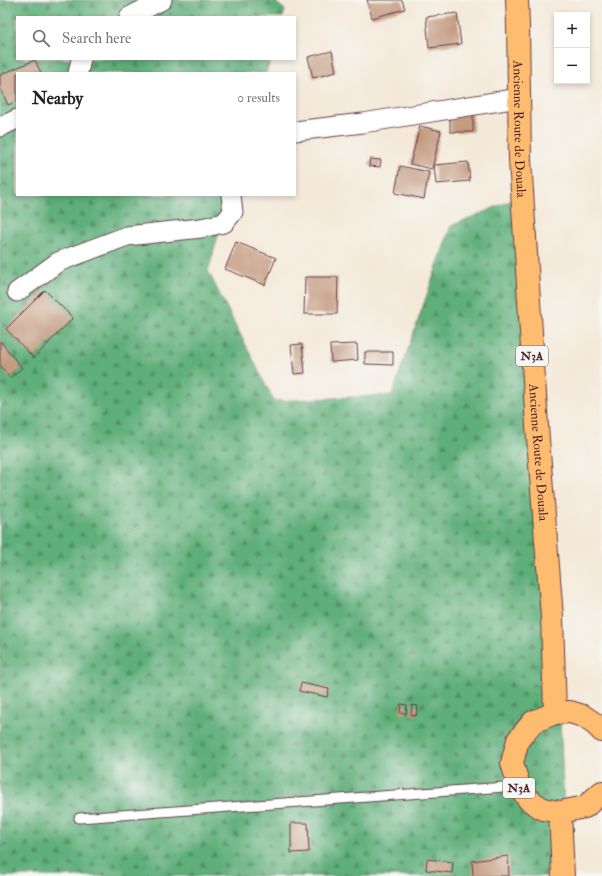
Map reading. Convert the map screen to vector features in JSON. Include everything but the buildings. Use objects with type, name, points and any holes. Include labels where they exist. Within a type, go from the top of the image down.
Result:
[{"type":"highway","name":"Ancienne Route de Douala","points":[[517,0],[520,160],[536,410],[552,617],[556,712]]},
{"type":"highway","name":"N3A","points":[[600,725],[584,716],[570,712],[556,712],[533,722],[518,740],[512,763],[519,786],[529,800],[543,808],[560,812],[585,807],[602,792]]},
{"type":"highway","points":[[560,812],[564,876]]},
{"type":"street","points":[[131,16],[162,0]]},
{"type":"street","points":[[78,72],[81,60]]},
{"type":"street","points":[[296,131],[362,123],[519,98]]},
{"type":"street","points":[[0,127],[16,119]]},
{"type":"street","points":[[17,292],[58,262],[127,236],[201,228],[224,223],[234,212],[231,196]]},
{"type":"lane","points":[[79,818],[519,786]]},
{"type":"green space","points":[[0,0],[273,0],[285,10],[283,16],[16,16],[16,60],[271,60],[266,72],[16,72],[16,196],[230,196],[208,271],[274,401],[392,395],[451,226],[531,192],[557,650],[567,876],[0,876]]}]
